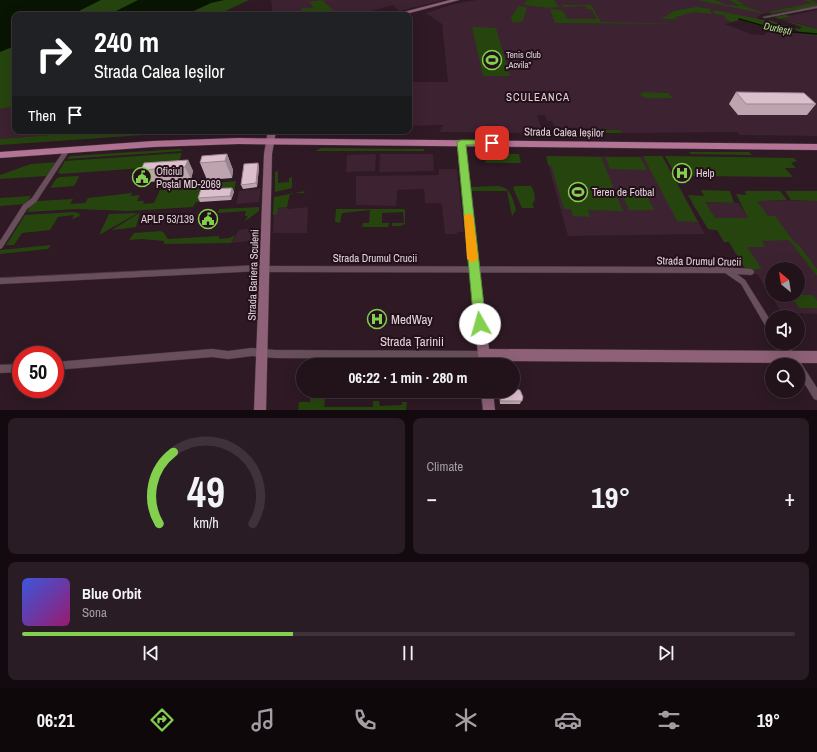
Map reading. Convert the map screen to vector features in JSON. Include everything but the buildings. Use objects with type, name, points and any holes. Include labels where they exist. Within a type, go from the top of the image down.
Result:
[{"type":"main road","points":[[407,12],[456,0]]},
{"type":"main road","name":"Strada Bariera Sculeni","points":[[260,410],[271,134]]},
{"type":"main road","name":"Strada Calea Ieșilor","points":[[0,155],[160,144],[270,142],[461,142],[817,146]]},
{"type":"main road","points":[[461,142],[484,358]]},
{"type":"main road","name":"Strada Țarinii","points":[[805,360],[817,357]]},
{"type":"main road","name":"Strada Țarinii","points":[[520,360],[765,363]]},
{"type":"main road","points":[[488,398],[489,410]]},
{"type":"street","points":[[765,17],[817,6]]},
{"type":"street","points":[[0,246],[25,207],[34,200],[68,150]]},
{"type":"street","name":"Strada Drumul Crucii","points":[[0,281],[259,268],[727,270],[751,272]]},
{"type":"street","points":[[727,270],[743,282],[765,318]]},
{"type":"street","name":"Strada Țarinii","points":[[64,365],[212,353],[228,355],[252,352],[421,358]]},
{"type":"street","points":[[0,369],[12,368]]},
{"type":"street","points":[[805,377],[817,396]]},
{"type":"shaded area","points":[[0,0],[101,0],[77,12],[12,12],[12,47],[0,52]]},
{"type":"shaded area","points":[[138,0],[224,0],[211,3],[192,12],[114,12]]},
{"type":"shaded area","points":[[271,0],[444,0],[399,11],[393,5],[368,12],[273,12]]},
{"type":"shaded area","points":[[476,0],[817,0],[817,4],[761,14],[753,23],[739,20],[725,24],[751,34],[764,35],[771,29],[782,33],[807,33],[817,36],[817,136],[740,135],[737,132],[622,133],[620,130],[554,127],[552,121],[547,121],[545,115],[537,115],[543,133],[439,132],[443,125],[412,126],[412,82],[448,82],[442,24],[426,13],[454,4]]},
{"type":"shaded area","points":[[817,10],[817,29],[779,18]]},
{"type":"shaded area","points":[[12,107],[12,134],[51,134],[0,139],[0,109]]},
{"type":"shaded area","points":[[376,154],[375,171],[346,172],[347,155]]},
{"type":"shaded area","points":[[380,154],[433,154],[434,171],[379,172]]},
{"type":"shaded area","points":[[546,156],[663,157],[705,234],[568,236]]},
{"type":"shaded area","points":[[439,169],[457,169],[464,232],[457,232],[457,234],[445,234],[442,205],[438,203],[425,203],[424,189],[397,190],[396,206],[356,205],[356,176],[439,175]]},
{"type":"shaded area","points":[[261,188],[259,202],[236,204],[239,191]]},
{"type":"shaded area","points":[[757,200],[817,201],[817,314],[805,314],[805,310],[780,310],[775,302],[805,302],[805,262],[765,262],[765,286],[757,274],[752,274],[749,270],[746,270],[729,242],[724,242],[717,230],[708,229],[691,202],[739,203],[747,216],[761,207]]},
{"type":"shaded area","points":[[287,207],[287,209],[308,207],[307,233],[273,233],[274,209]]},
{"type":"shaded area","points":[[259,227],[258,240],[231,243],[239,230]]},
{"type":"green space","points":[[0,0],[249,0],[223,12],[12,12],[12,107],[0,109]]},
{"type":"green space","points":[[322,0],[335,12],[302,12],[300,10],[303,8],[312,8],[313,6],[309,2]]},
{"type":"green space","points":[[528,0],[554,0],[559,7],[550,8],[525,5],[524,3]]},
{"type":"green space","points":[[697,0],[715,0],[726,5],[741,6],[729,0],[736,0],[755,9],[743,4],[741,5],[766,14]]},
{"type":"green space","points":[[805,0],[810,0],[817,3],[817,6],[769,14],[771,13],[769,12],[812,3]]},
{"type":"green space","points":[[561,5],[591,5],[601,22],[693,24],[555,23],[550,9],[562,10],[568,19],[597,19],[591,9],[587,9],[585,6],[564,7]]},
{"type":"green space","points":[[519,6],[527,7],[523,21],[513,23],[511,17]]},
{"type":"green space","points":[[696,7],[711,9],[710,11],[713,14],[695,12],[677,16],[676,19],[661,19],[674,11]]},
{"type":"green space","points":[[715,10],[768,21],[770,20],[785,26],[778,31],[739,20],[733,22],[727,20],[724,15],[715,14],[713,11]]},
{"type":"green space","points":[[785,15],[791,16],[780,19],[817,29],[817,36],[801,33],[793,28],[800,29],[802,27],[774,17]]},
{"type":"green space","name":"Tenis Club „Acvila”","points":[[472,27],[496,28],[510,76],[483,76]]},
{"type":"green space","points":[[643,92],[668,93],[673,98],[645,98],[640,95]]},
{"type":"green space","points":[[579,129],[620,130],[622,133],[580,133]]},
{"type":"green space","points":[[158,134],[0,145],[0,139],[50,135]]},
{"type":"green space","points":[[321,148],[424,149],[424,151],[315,151]]},
{"type":"green space","points":[[180,149],[183,151],[67,159],[70,156]]},
{"type":"green space","points":[[689,152],[749,152],[752,155],[691,154]]},
{"type":"green space","points":[[182,153],[178,164],[172,166],[60,174],[58,172],[65,161]]},
{"type":"green space","points":[[484,154],[519,154],[521,163],[486,163]]},
{"type":"green space","points":[[546,156],[601,157],[623,211],[588,210],[590,217],[573,216],[571,209],[564,209],[551,165],[548,165]]},
{"type":"green space","points":[[643,156],[662,156],[698,222],[677,221]]},
{"type":"green space","points":[[665,156],[794,158],[797,161],[791,163],[796,168],[785,168],[793,177],[692,176],[689,172],[672,169]]},
{"type":"green space","points":[[605,157],[640,157],[647,170],[610,169]]},
{"type":"green space","points":[[58,162],[46,176],[0,179],[0,175],[31,164]]},
{"type":"green space","points":[[278,171],[278,183],[289,182],[289,178],[292,177],[292,188],[275,192],[275,172]]},
{"type":"green space","points":[[79,176],[74,186],[50,188],[59,177]]},
{"type":"green space","points":[[236,181],[234,192],[203,193],[200,202],[196,202],[193,207],[128,211],[78,209],[27,212],[32,204],[37,201],[73,199],[70,204],[85,203],[88,198],[132,193],[131,196],[140,195],[137,201],[144,201],[143,204],[154,203],[160,190],[191,187],[192,185]]},
{"type":"green space","points":[[515,186],[531,186],[535,196],[535,200],[532,203],[534,208],[522,208],[513,188]]},
{"type":"green space","points":[[470,187],[502,187],[511,194],[516,210],[512,216],[507,191],[470,191]]},
{"type":"green space","points":[[619,188],[643,188],[654,210],[629,210]]},
{"type":"green space","points":[[701,190],[730,191],[734,203],[705,202],[715,218],[748,218],[736,194],[746,195],[745,191],[780,191],[787,200],[757,201],[768,216],[775,216],[795,243],[798,244],[817,269],[817,276],[789,240],[762,241],[765,247],[747,247],[762,269],[746,270],[729,242],[724,242],[717,230],[708,229],[688,195],[704,196]]},
{"type":"green space","points":[[785,191],[817,191],[817,201],[791,200]]},
{"type":"green space","points":[[290,194],[287,207],[278,208],[277,214],[273,215],[274,197]]},
{"type":"green space","points":[[31,196],[25,204],[0,206],[0,198]]},
{"type":"green space","points":[[259,207],[259,211],[244,222],[248,216],[245,216],[246,211],[218,213],[219,209]]},
{"type":"green space","points":[[336,209],[404,209],[405,224],[400,226],[392,226],[392,223],[404,223],[403,212],[382,213],[382,223],[389,223],[388,227],[362,227],[363,223],[369,223],[370,210],[342,213],[340,223],[335,222]]},
{"type":"green space","points":[[73,212],[79,213],[80,216],[72,219],[74,215],[58,217],[50,230],[22,233],[14,245],[6,245],[25,215]]},
{"type":"green space","points":[[138,213],[99,235],[109,214]]},
{"type":"green space","points":[[140,213],[136,227],[112,230],[136,215]]},
{"type":"green space","points":[[161,231],[168,239],[219,236],[219,239],[229,238],[235,235],[231,243],[164,244],[164,241],[141,239],[129,240],[134,233]]},
{"type":"green space","points":[[51,245],[48,249],[0,254],[0,250]]},
{"type":"green space","points":[[805,295],[813,295],[817,301],[817,308],[799,308],[795,302],[805,302]]},
{"type":"green space","points":[[310,398],[325,398],[324,407],[373,407],[373,401],[379,401],[380,406],[402,405],[402,402],[407,402],[406,410],[298,410],[299,402],[310,402]]},
{"type":"waterway","name":"Durlești","points":[[739,19],[782,31],[817,34]]},
{"type":"slow traffic","points":[[468,216],[473,259]]},
{"type":"place","name":"Tenis Club „Acvila”","points":[[492,60]]},
{"type":"place","name":"Help","points":[[682,173]]},
{"type":"place","name":"Oficiul Poștal MD-2069","points":[[142,177]]},
{"type":"place","name":"Teren de Fotbal","points":[[578,192]]},
{"type":"place","name":"APLP 53/139","points":[[208,219]]},
{"type":"place","name":"MedWay","points":[[377,319]]},
{"type":"district","name":"SCULEANCA","points":[[538,97]]},
{"type":"route","points":[[480,324],[461,142],[492,143]]}]
